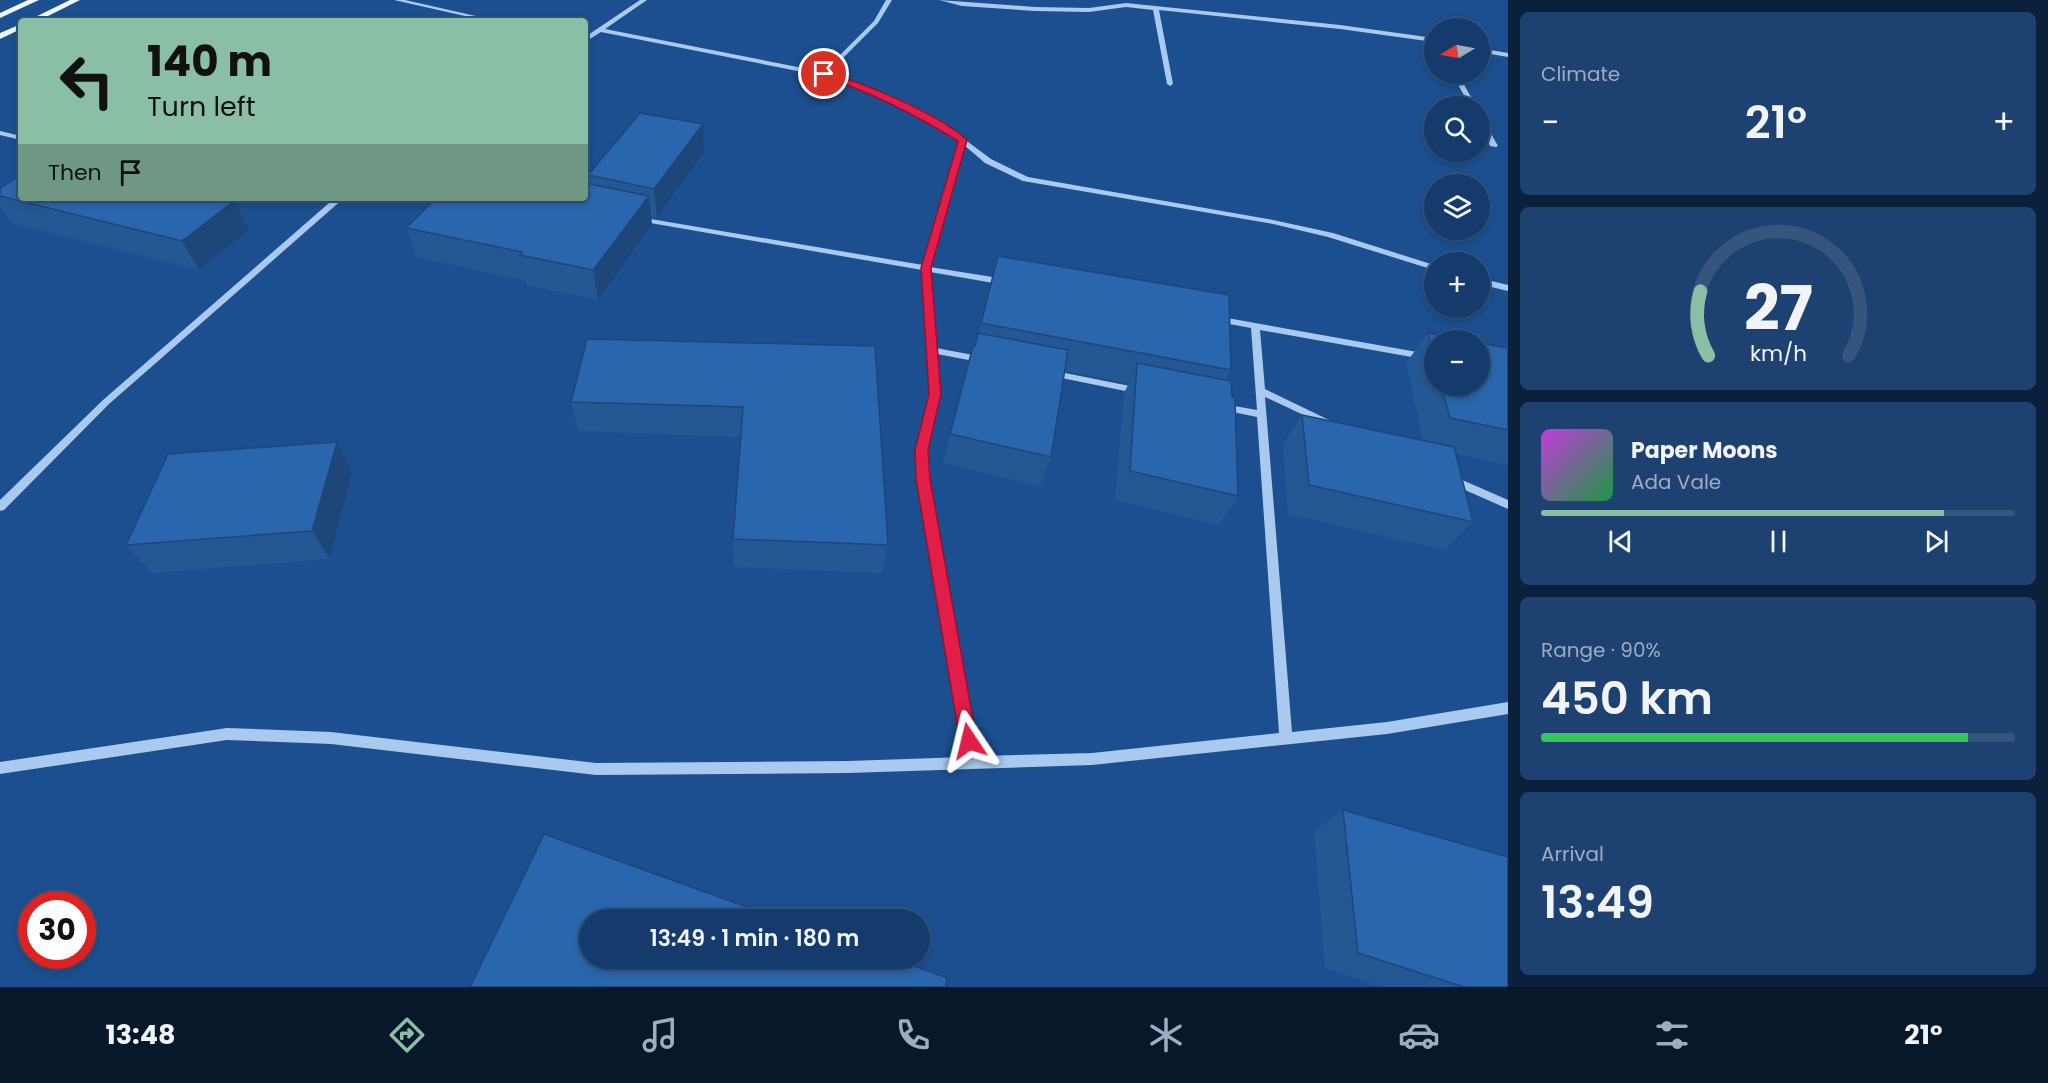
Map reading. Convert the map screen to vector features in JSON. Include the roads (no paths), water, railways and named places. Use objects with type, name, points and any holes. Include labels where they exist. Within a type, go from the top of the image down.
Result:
[{"type":"main road","points":[[0,16],[35,0]]},
{"type":"main road","points":[[38,18],[76,0]]},
{"type":"main road","points":[[0,36],[18,27]]},
{"type":"street","points":[[398,0],[421,2],[483,18]]},
{"type":"street","points":[[588,38],[644,0]]},
{"type":"street","points":[[824,74],[876,22],[889,0]]},
{"type":"street","points":[[942,0],[1024,9],[1089,10],[1108,3],[1340,27],[1424,39]]},
{"type":"street","points":[[1156,8],[1170,84]]},
{"type":"street","points":[[601,30],[824,74],[855,84],[928,118],[962,140],[988,161],[1026,179],[1273,222],[1330,235],[1424,265]]},
{"type":"street","points":[[1490,52],[1508,55]]},
{"type":"street","points":[[0,133],[18,137]]},
{"type":"street","points":[[1490,139],[1494,146]]},
{"type":"street","points":[[962,140],[926,268],[935,394],[921,450],[923,479],[973,763]]},
{"type":"street","points":[[0,507],[106,402],[336,201]]},
{"type":"street","points":[[631,217],[1018,285]]},
{"type":"street","points":[[1490,284],[1508,288]]},
{"type":"street","points":[[1210,318],[1424,356]]},
{"type":"street","points":[[1255,325],[1286,738]]},
{"type":"street","points":[[932,350],[991,361]]},
{"type":"street","points":[[1038,370],[1155,393]]},
{"type":"street","points":[[1260,391],[1335,426]]},
{"type":"street","points":[[1214,405],[1261,414]]},
{"type":"street","points":[[1443,476],[1508,505]]},
{"type":"street","points":[[0,768],[227,734],[332,738],[596,769],[848,767],[1092,759],[1387,728],[1508,708]]}]
